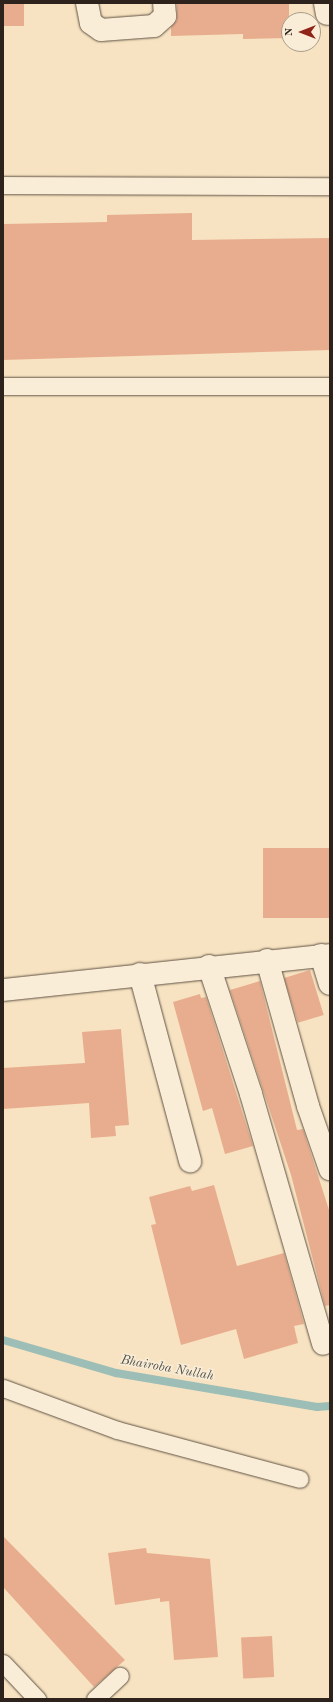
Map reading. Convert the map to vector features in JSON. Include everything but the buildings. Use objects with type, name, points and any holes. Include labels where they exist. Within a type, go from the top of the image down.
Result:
[{"type":"street","points":[[88,3],[91,23],[101,30],[154,26],[165,16],[164,3]]},
{"type":"street","points":[[3,990],[209,966],[325,955],[330,984]]},
{"type":"street","points":[[268,960],[308,1106],[330,1169]]},
{"type":"street","points":[[209,966],[249,1087],[323,1344]]},
{"type":"street","points":[[140,974],[190,1161]]},
{"type":"lane","points":[[3,185],[330,186]]},
{"type":"lane","points":[[3,386],[330,386]]},
{"type":"lane","points":[[3,1388],[117,1430],[300,1479]]},
{"type":"lane","points":[[3,1663],[37,1699]]},
{"type":"lane","points":[[95,1699],[120,1676]]},
{"type":"waterway","name":"Bhairoba Nullah","points":[[3,1340],[116,1373],[317,1407],[330,1406]]}]
